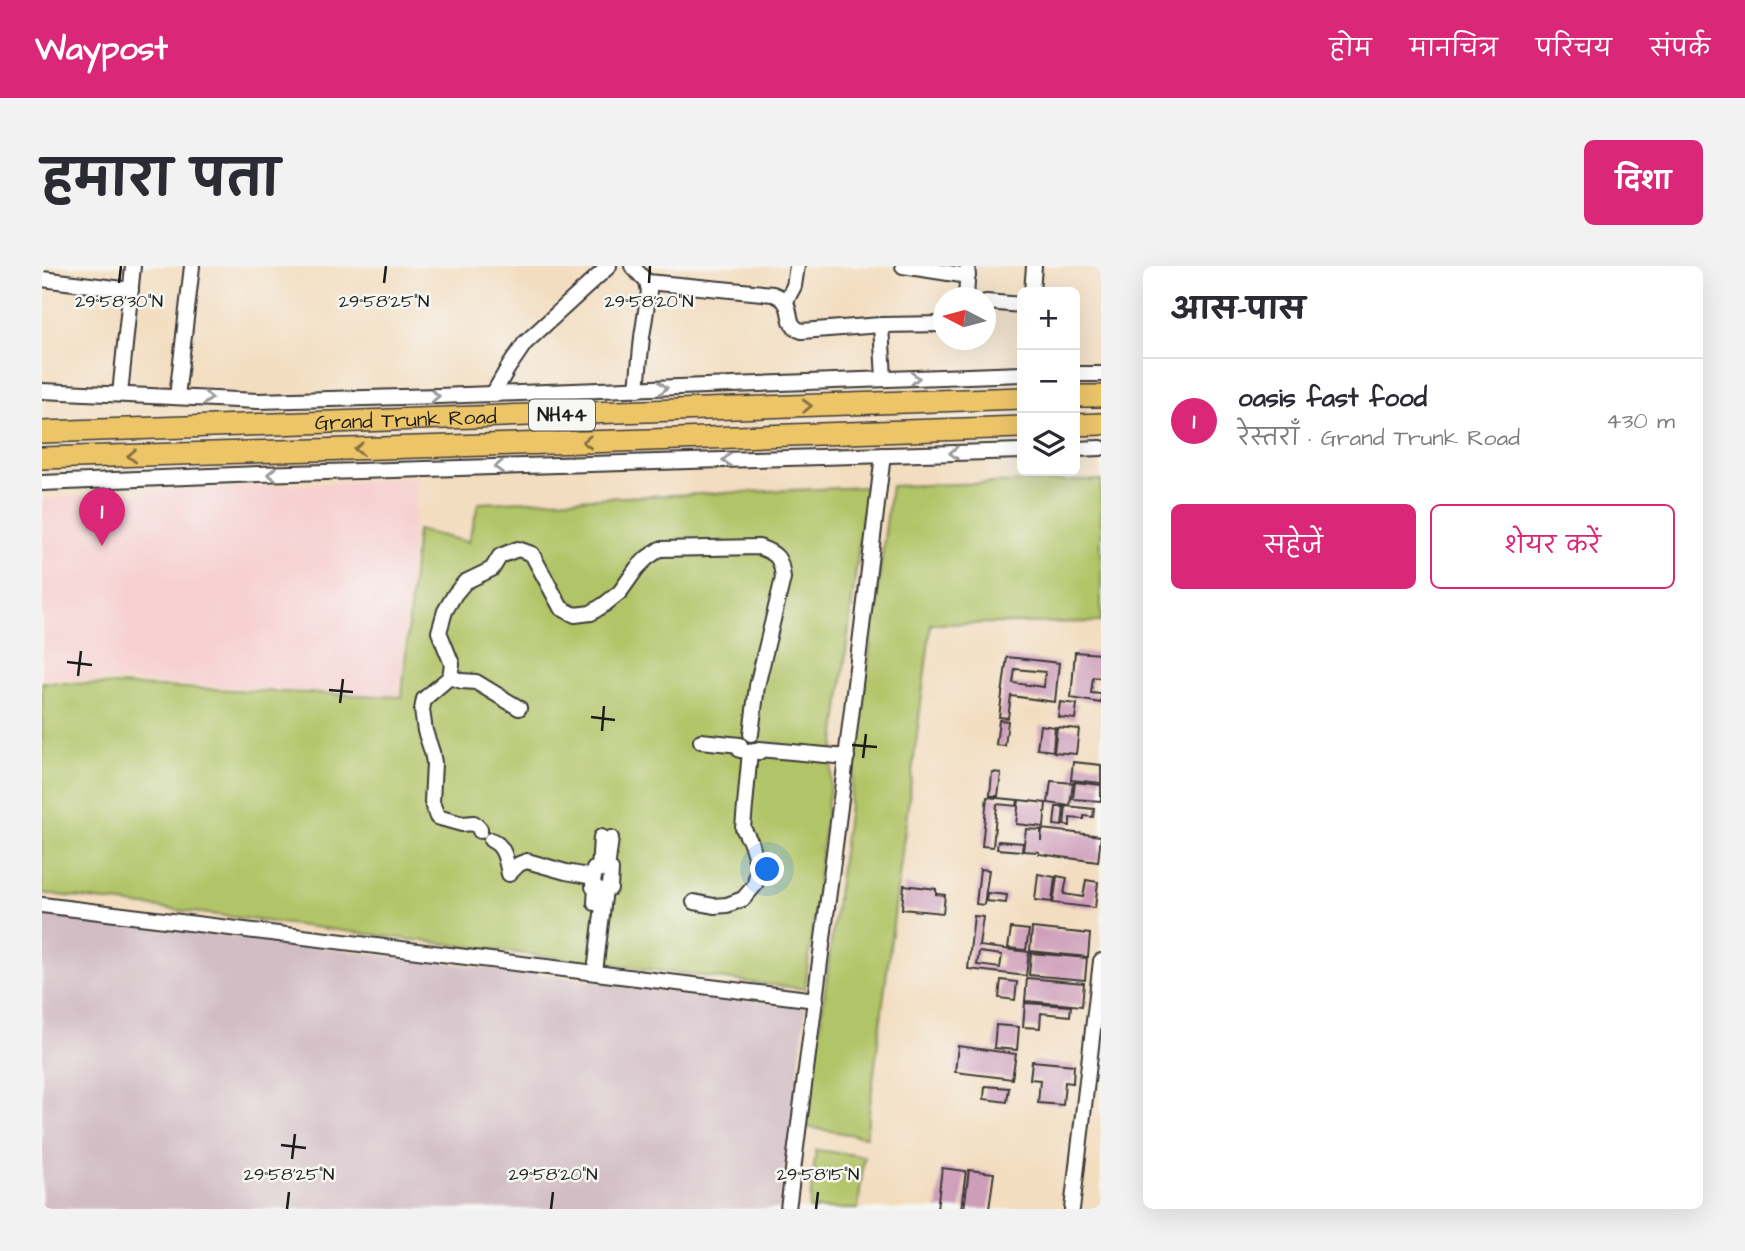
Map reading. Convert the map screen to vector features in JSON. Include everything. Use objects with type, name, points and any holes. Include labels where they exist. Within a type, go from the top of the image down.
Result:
[{"type":"highway","points":[[1080,396],[1101,396]]},
{"type":"highway","name":"Grand Trunk Road","points":[[42,432],[1017,398]]},
{"type":"highway","points":[[1080,425],[1101,424]]},
{"type":"highway","name":"Grand Trunk Road","points":[[42,458],[1017,426]]},
{"type":"street","points":[[120,394],[133,266]]},
{"type":"street","points":[[177,397],[192,266]]},
{"type":"street","points":[[493,394],[526,343],[609,266]]},
{"type":"street","points":[[632,266],[647,282],[649,300],[637,389]]},
{"type":"street","points":[[786,301],[794,286],[797,266]]},
{"type":"street","points":[[902,266],[968,271]]},
{"type":"street","points":[[1032,287],[1034,266]]},
{"type":"street","points":[[42,279],[131,290]]},
{"type":"street","points":[[647,282],[773,294],[786,301],[792,325],[802,331],[933,324]]},
{"type":"street","points":[[996,303],[1017,305]]},
{"type":"street","points":[[881,325],[884,379]]},
{"type":"street","points":[[42,391],[258,401],[1017,374]]},
{"type":"street","points":[[1080,374],[1101,374]]},
{"type":"street","points":[[1080,449],[1101,448]]},
{"type":"street","points":[[42,482],[1017,451]]},
{"type":"street","points":[[788,1209],[883,455]]},
{"type":"street","points":[[594,877],[527,861],[519,864],[509,874],[505,854],[499,844],[479,837],[480,829],[474,823],[462,824],[437,817],[432,802],[434,763],[422,710],[424,699],[450,677],[452,664],[439,632],[445,611],[465,582],[492,569],[500,556],[518,549],[532,554],[561,608],[575,615],[591,613],[605,604],[620,592],[647,558],[660,550],[759,547],[773,552],[782,562],[783,578],[757,686],[751,733]]},
{"type":"street","points":[[450,677],[476,682],[519,708]]},
{"type":"street","points":[[742,732],[751,733],[760,735],[761,740],[847,753],[740,750],[740,745],[702,736],[740,736],[742,732]]},
{"type":"street","points":[[694,902],[714,906],[727,905],[743,899],[755,885],[758,866],[743,828],[750,751]]},
{"type":"street","points":[[606,838],[607,870],[611,870],[610,888],[605,889],[591,971],[596,887],[593,887],[594,869],[599,870],[606,838]]},
{"type":"street","points":[[42,905],[816,1000]]},
{"type":"street","points":[[1072,1209],[1101,963]]},
{"type":"shaded area","points":[[417,478],[399,695],[42,677],[42,498]]},
{"type":"shaded area","points":[[42,913],[806,1007],[780,1209],[42,1209]]},
{"type":"green space","points":[[1101,480],[1101,622],[931,624],[866,1137],[807,1127],[891,486]]},
{"type":"green space","points":[[866,487],[805,989],[42,893],[42,682],[402,697],[417,530],[468,542],[479,503]]},
{"type":"green space","points":[[816,1150],[864,1156],[858,1209],[809,1209]]},
{"type":"building","points":[[1075,652],[1101,654],[1101,678],[1093,677],[1091,693],[1101,694],[1101,703],[1071,698]]},
{"type":"building","points":[[1007,657],[1059,663],[1055,702],[1011,696],[1008,718],[999,717]],"holes":[[[1015,669],[1045,672],[1044,687],[1013,683]]]},
{"type":"building","points":[[1060,702],[1077,704],[1075,719],[1058,717]]},
{"type":"building","points":[[999,720],[1008,721],[1005,746],[996,745]]},
{"type":"building","points":[[1040,725],[1055,727],[1053,751],[1037,749]]},
{"type":"building","points":[[1057,727],[1079,729],[1076,754],[1054,752]]},
{"type":"building","points":[[1073,762],[1101,765],[1101,783],[1071,780]]},
{"type":"building","points":[[992,772],[1001,773],[998,796],[990,796]]},
{"type":"building","points":[[1051,781],[1073,783],[1070,806],[1048,803]]},
{"type":"building","points":[[1075,782],[1101,785],[1101,801],[1073,799]]},
{"type":"building","points":[[987,797],[1018,800],[1017,806],[997,804],[993,847],[982,846]]},
{"type":"building","points":[[1019,800],[1046,803],[1044,827],[1016,824]]},
{"type":"building","points":[[1066,806],[1094,809],[1093,817],[1070,818],[1070,826],[1064,825]]},
{"type":"building","points":[[1056,807],[1064,807],[1062,826],[1054,825]]},
{"type":"building","points":[[1026,829],[1041,830],[1041,841],[1042,829],[1101,836],[1098,862],[1023,851]]},
{"type":"building","points":[[998,841],[1023,843],[1022,851],[997,849]]},
{"type":"building","points":[[980,869],[989,870],[984,905],[976,904]]},
{"type":"building","points":[[1038,874],[1055,877],[1052,902],[1035,900]]},
{"type":"building","points":[[1057,876],[1067,878],[1064,894],[1083,897],[1086,880],[1098,882],[1095,908],[1053,903]]},
{"type":"building","points":[[904,885],[936,889],[936,894],[945,895],[943,913],[902,909]]},
{"type":"building","points":[[987,893],[1007,895],[1006,903],[986,901]]},
{"type":"building","points":[[974,916],[983,917],[979,946],[1029,952],[1026,976],[968,969]],"holes":[[[979,952],[1002,955],[1000,968],[977,965]]]},
{"type":"building","points":[[1011,928],[1029,930],[1026,950],[1008,948]]},
{"type":"building","points":[[1032,928],[1090,934],[1088,957],[1030,951]]},
{"type":"building","points":[[1031,953],[1087,958],[1085,980],[1029,975]]},
{"type":"building","points":[[1027,978],[1084,983],[1082,1006],[1025,1001]]},
{"type":"building","points":[[1001,980],[1017,982],[1015,1000],[999,998]]},
{"type":"building","points":[[1025,1003],[1071,1006],[1070,1016],[1041,1013],[1040,1028],[1023,1027]]},
{"type":"building","points":[[996,1025],[1019,1027],[1017,1050],[994,1048]]},
{"type":"building","points":[[958,1046],[1016,1054],[1012,1079],[955,1072]]},
{"type":"building","points":[[1032,1061],[1074,1065],[1073,1083],[1065,1082],[1063,1105],[1038,1103],[1040,1080],[1030,1079]]},
{"type":"building","points":[[985,1086],[1009,1088],[1007,1102],[984,1099]]},
{"type":"building","points":[[942,1168],[966,1171],[961,1209],[937,1209]]},
{"type":"building","points":[[969,1170],[994,1173],[989,1209],[964,1209]]},
{"type":"place","name":"oasis fast food","points":[[102,546]]}]
